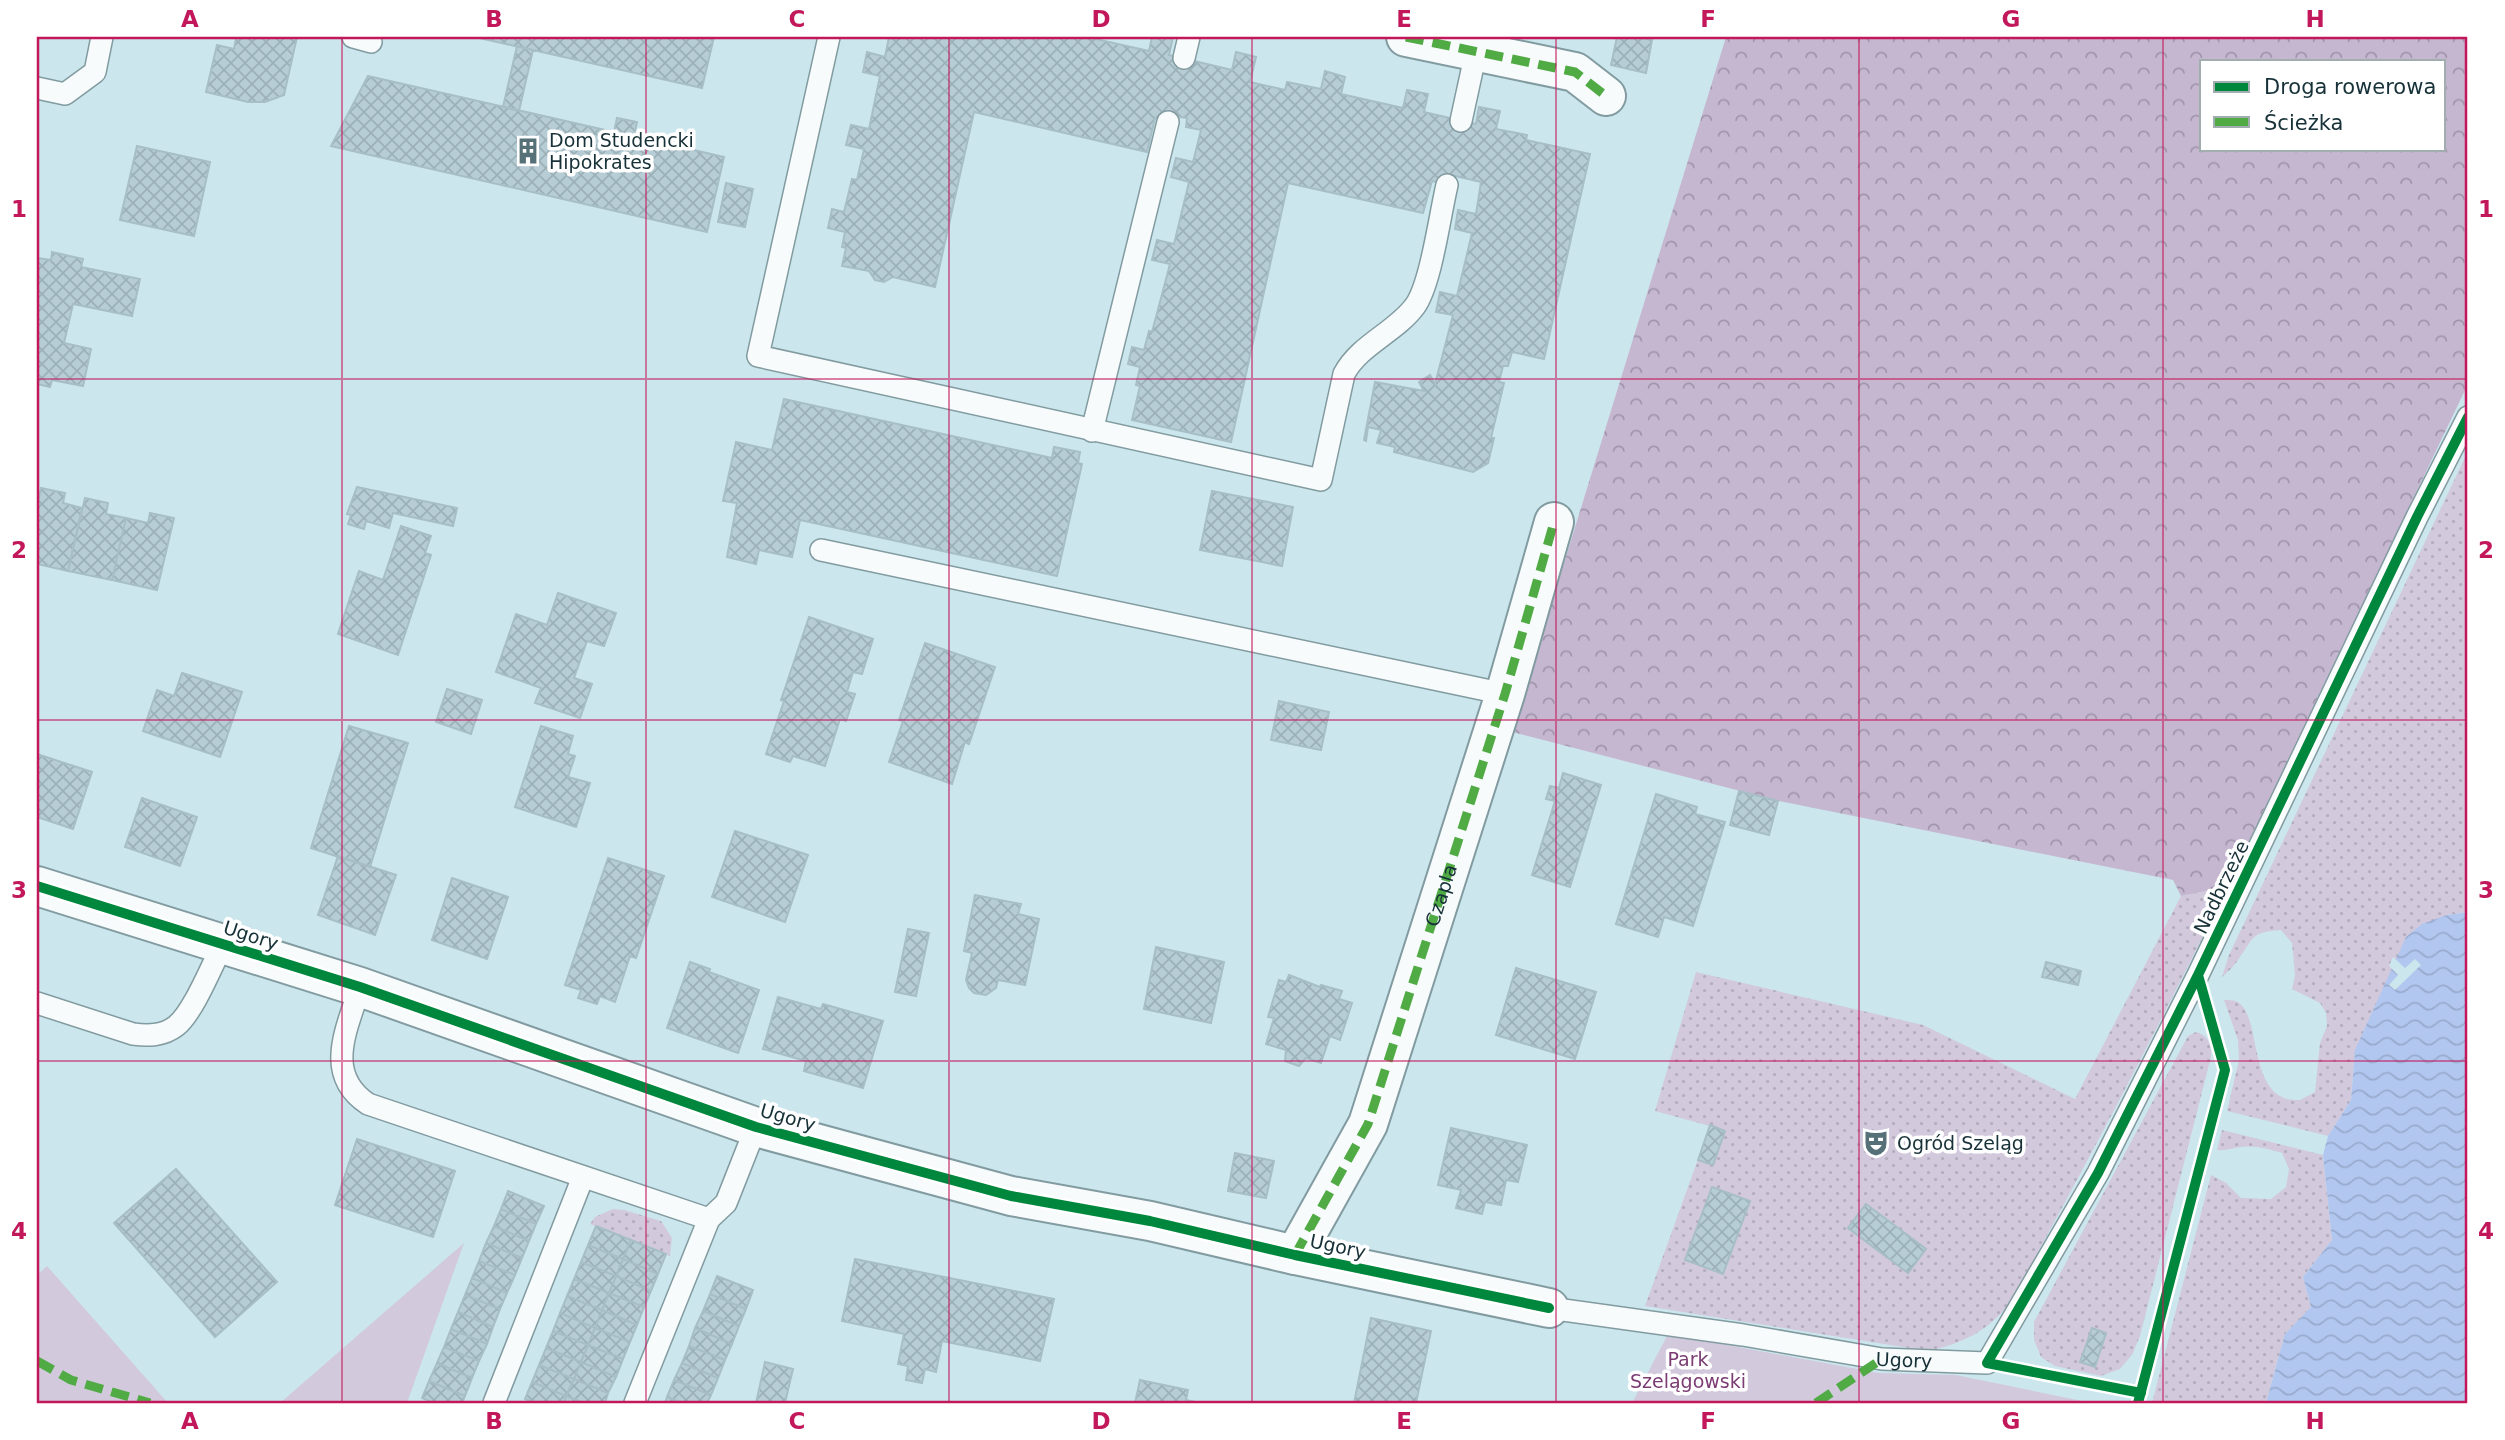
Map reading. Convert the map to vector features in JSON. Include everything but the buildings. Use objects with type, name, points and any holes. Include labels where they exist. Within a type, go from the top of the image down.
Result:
[{"type":"street","points":[[1406,37],[1574,72],[1606,96]]},
{"type":"street","name":"Czapla","points":[[1295,1255],[1368,1124],[1505,694],[1553,522]]},
{"type":"street","name":"Ugory","points":[[37,886],[360,987],[756,1127],[1011,1196],[1150,1221],[1295,1255],[1549,1308]]},
{"type":"lane","points":[[37,88],[65,94],[95,72],[102,37]]},
{"type":"lane","points":[[829,37],[758,356],[1321,480],[1344,374],[1353,360],[1407,315],[1421,296],[1447,185]]},
{"type":"lane","points":[[1184,58],[1189,37]]},
{"type":"lane","points":[[1461,121],[1476,52]]},
{"type":"lane","points":[[1092,431],[1168,121]]},
{"type":"lane","name":"Nadbrzeże","points":[[1987,1363],[2098,1173],[2198,975],[2417,517],[2468,418]]},
{"type":"lane","points":[[821,550],[1505,694]]},
{"type":"lane","points":[[37,1003],[133,1034],[147,1036],[164,1033],[177,1025],[188,1011],[223,944]]},
{"type":"lane","points":[[360,987],[342,1048],[343,1077],[357,1097],[368,1104],[709,1219]]},
{"type":"lane","points":[[635,1403],[709,1219],[726,1203],[756,1127]]},
{"type":"lane","points":[[494,1403],[583,1177]]},
{"type":"lane","name":"Ugory","points":[[1549,1308],[1743,1335],[1882,1359],[1987,1363]]},
{"type":"green space","points":[[1726,37],[2468,37],[2468,384],[2227,887],[2181,896],[2173,880],[1779,801],[1512,732]]},
{"type":"green space","points":[[2468,451],[2468,912],[2447,915],[2355,1050],[2351,1100],[2328,1136],[2227,1111],[2239,1060],[2238,1040],[2224,1000],[2236,1001],[2244,1008],[2260,1064],[2273,1090],[2284,1098],[2294,1100],[2300,1100],[2315,1092],[2320,1043],[2327,1026],[2326,1013],[2320,1003],[2292,989],[2295,975],[2292,943],[2281,930],[2263,932],[2250,941],[2235,964],[2222,977],[2229,955]]},
{"type":"green space","name":"Ogród Szeląg","points":[[2227,887],[2120,1098],[2008,1306],[1981,1330],[1952,1344],[1928,1351],[1645,1306],[1710,1126],[1655,1111],[1696,972],[1923,1025],[2075,1099],[2181,896]]},
{"type":"green space","points":[[2196,1032],[2204,1035],[2208,1041],[2211,1057],[2140,1336],[2132,1355],[2120,1369],[2101,1376],[2055,1366],[2041,1357],[2034,1340],[2034,1322],[2188,1036]]},
{"type":"green space","points":[[2222,1130],[2323,1155],[2332,1240],[2303,1277],[2311,1307],[2285,1334],[2266,1403],[2152,1403],[2211,1175],[2226,1183],[2241,1198],[2271,1199],[2286,1187],[2289,1169],[2282,1153],[2251,1147],[2217,1150]]},
{"type":"green space","points":[[613,1209],[661,1221],[672,1238],[670,1256],[590,1224],[595,1217]]},
{"type":"green space","points":[[464,1243],[407,1403],[280,1403]]},
{"type":"green space","points":[[47,1266],[168,1403],[37,1403],[37,1275]]},
{"type":"green space","name":"Park Szelągowski","points":[[1668,1334],[1879,1373],[1956,1375],[2092,1403],[1632,1403]]},
{"type":"water","points":[[2468,912],[2468,1403],[2266,1403],[2285,1334],[2311,1307],[2303,1277],[2332,1240],[2323,1155],[2328,1136],[2351,1100],[2355,1050],[2406,937],[2422,924],[2447,915]]},
{"type":"pier","points":[[2393,957],[2405,968],[2415,959],[2421,965],[2395,990],[2389,985],[2398,975],[2389,966]]},
{"type":"marked path","points":[[1406,37],[1575,72],[1606,96]]},
{"type":"marked path","points":[[1295,1255],[1368,1124],[1505,694],[1554,522]]},
{"type":"marked path","points":[[1816,1403],[1882,1359]]},
{"type":"marked path","points":[[37,1361],[71,1380],[150,1403]]},
{"type":"cycle path","points":[[2141,1393],[1987,1363],[2098,1173],[2198,975],[2417,517],[2468,417]]},
{"type":"cycle path","points":[[37,886],[360,987],[756,1127],[1011,1196],[1150,1221],[1295,1255],[1549,1308]]},
{"type":"cycle path","points":[[2138,1403],[2225,1070],[2198,975]]},
{"type":"place","name":"Dom Studencki Hipokrates","points":[[528,151]]},
{"type":"place","name":"Ogród Szeląg","points":[[1876,1143]]}]
